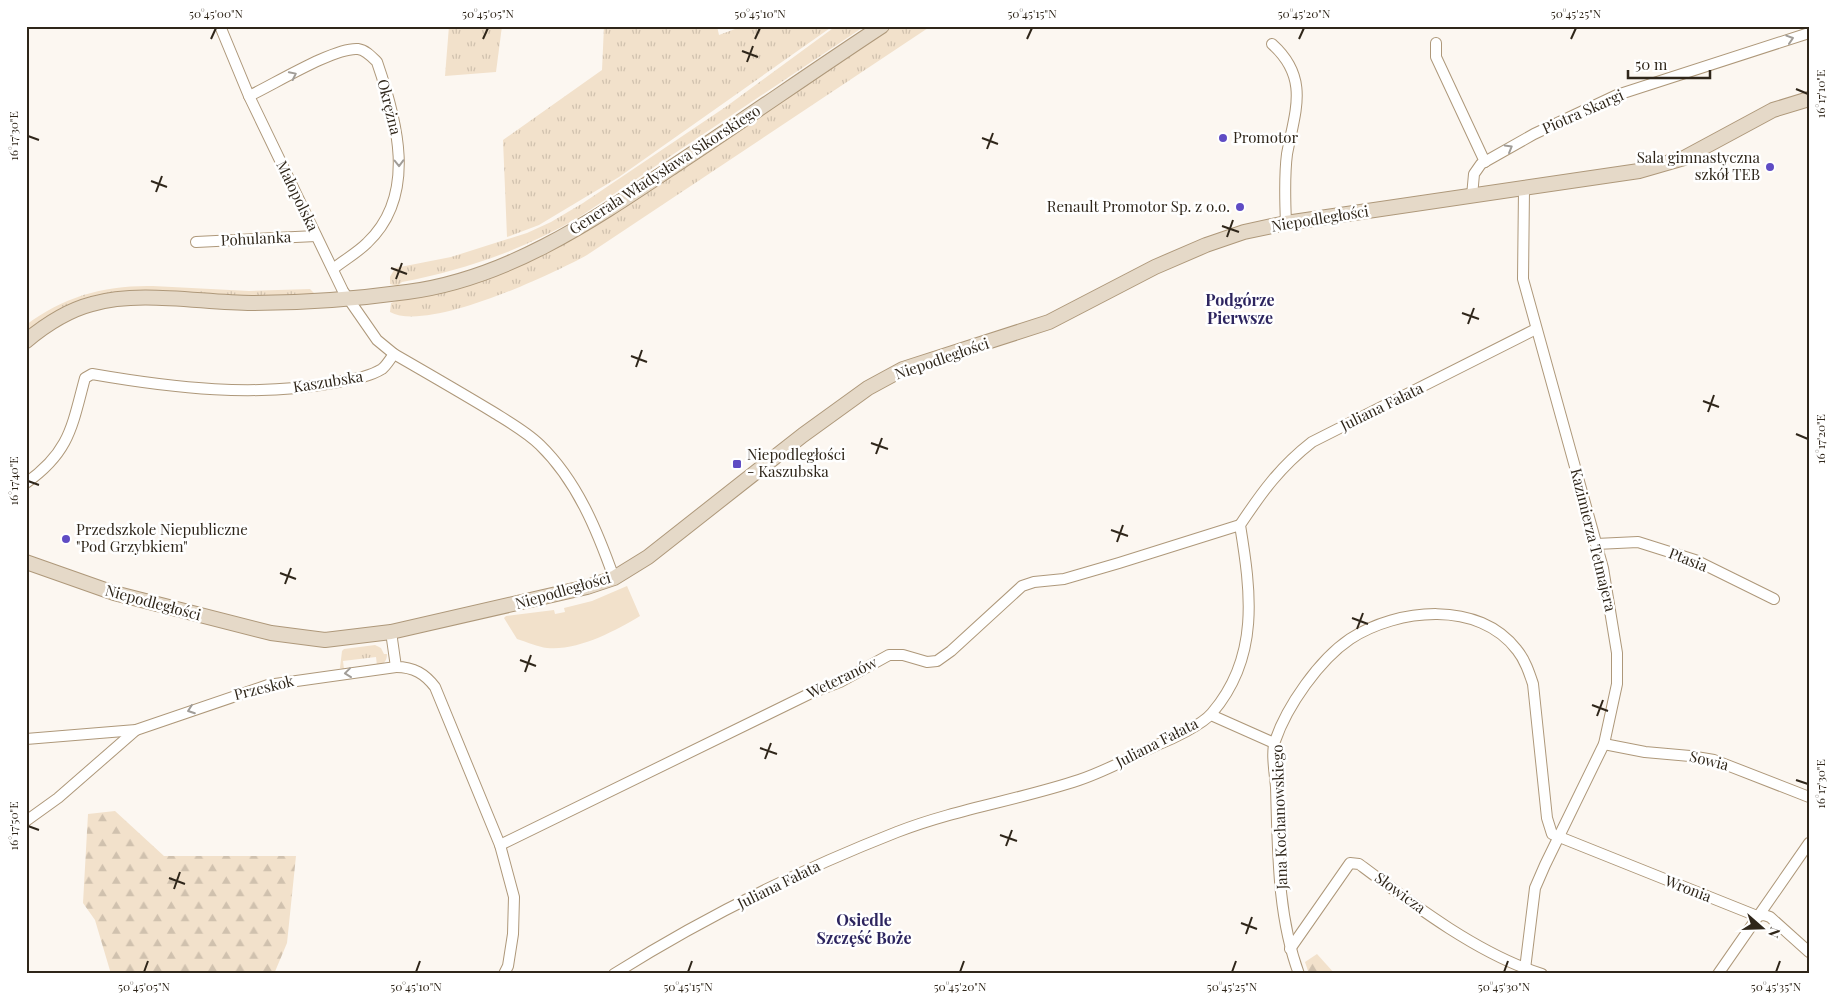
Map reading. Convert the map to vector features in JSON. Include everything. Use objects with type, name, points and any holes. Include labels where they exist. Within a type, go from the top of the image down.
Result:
[{"type":"street","name":"Małopolska","points":[[220,26],[249,96],[348,298],[377,340],[394,354]]},
{"type":"street","name":"Generała Władysława Sikorskiego","points":[[26,341],[66,315],[92,304],[139,298],[248,303],[348,298],[407,292],[468,279],[507,264],[591,222],[882,26]]},
{"type":"street","name":"Piotra Skargi","points":[[1485,162],[1534,134],[1617,95],[1809,33]]},
{"type":"street","points":[[1436,43],[1436,57],[1446,82],[1485,162],[1474,174],[1472,196]]},
{"type":"street","points":[[1272,44],[1282,53],[1293,71],[1298,88],[1298,104],[1287,155],[1285,181],[1286,223]]},
{"type":"street","name":"Okrężna","points":[[249,96],[338,52],[359,49],[370,54],[377,62],[396,133],[400,160],[399,180],[394,201],[376,233],[364,246],[333,269]]},
{"type":"street","name":"Niepodległości","points":[[26,562],[114,593],[293,638],[341,640],[391,632],[556,595],[614,578],[648,557],[828,417],[868,388],[903,369],[1050,322],[1155,267],[1206,244],[1244,232],[1286,223],[1639,171],[1684,158],[1773,110],[1809,99]]},
{"type":"street","name":"Kazimierza Tetmajera","points":[[1524,189],[1523,279],[1596,544],[1614,624],[1618,654],[1618,684],[1604,744],[1536,888],[1525,969]]},
{"type":"street","name":"Pohulanka","points":[[196,242],[316,236]]},
{"type":"street","name":"Juliana Fałata","points":[[614,974],[702,923],[841,856],[899,831],[942,817],[1081,780],[1169,740],[1211,715],[1234,679],[1244,656],[1248,635],[1249,596],[1240,525],[1263,490],[1286,462],[1312,442],[1536,329]]},
{"type":"street","points":[[394,354],[451,386],[539,444],[558,464],[582,501],[602,543],[614,578]]},
{"type":"street","name":"Kaszubska","points":[[26,483],[56,456],[69,436],[75,420],[85,378],[92,374],[153,384],[211,390],[262,390],[314,386],[369,376],[384,367],[394,354]]},
{"type":"street","name":"Weteranów","points":[[500,845],[809,694],[840,682],[889,654],[903,655],[927,662],[937,661],[951,652],[1022,586],[1034,582],[1064,579],[1240,525]]},
{"type":"street","name":"Ptasia","points":[[1596,544],[1638,542],[1695,560],[1774,600]]},
{"type":"street","name":"Jana Kochanowskiego","points":[[1299,974],[1290,949],[1280,882],[1274,743],[1306,685],[1332,654],[1350,640],[1386,621],[1404,616],[1431,614],[1472,620],[1504,637],[1517,650],[1534,684],[1547,818],[1550,830],[1558,838]]},
{"type":"street","points":[[391,632],[396,667],[414,669],[427,676],[435,688],[500,845],[514,897],[508,966],[504,974]]},
{"type":"street","name":"Przeskok","points":[[26,739],[136,730],[268,685],[396,667]]},
{"type":"street","points":[[1211,715],[1274,743]]},
{"type":"street","name":"Przeskok","points":[[26,821],[58,798],[136,730]]},
{"type":"street","name":"Sowia","points":[[1604,744],[1646,752],[1714,760],[1809,797]]},
{"type":"street","name":"Wronia","points":[[1558,838],[1757,916],[1764,915],[1770,917],[1809,952]]},
{"type":"street","points":[[1718,974],[1809,843]]},
{"type":"street","name":"Słowicza","points":[[1290,949],[1350,863],[1359,864],[1452,930],[1525,969],[1542,974]]},
{"type":"green space","points":[[449,26],[502,26],[496,72],[445,76]]},
{"type":"green space","points":[[604,26],[717,26],[719,35],[743,26],[833,26],[619,177],[539,225],[507,237],[503,140],[602,70]]},
{"type":"green space","points":[[836,26],[865,26],[578,218],[536,240],[493,258],[402,282],[397,286],[390,284],[390,277],[395,268],[451,257],[527,233],[551,222],[583,203],[727,106]]},
{"type":"green space","points":[[894,26],[931,26],[587,255],[519,287],[459,308],[431,315],[408,316],[390,312],[391,303],[396,301],[396,299],[507,270],[539,257],[581,234]]},
{"type":"green space","points":[[153,286],[249,291],[310,289],[315,294],[246,295],[132,292],[111,294],[69,305],[48,316],[26,332],[26,325],[40,315],[86,294],[102,290]]},
{"type":"green space","points":[[627,586],[640,616],[608,634],[583,643],[559,648],[536,646],[517,639],[504,618],[506,616],[554,610],[555,614],[565,612],[564,608],[592,601]]},
{"type":"green space","points":[[375,645],[381,648],[384,654],[387,654],[386,660],[383,663],[377,666],[376,657],[343,661],[344,669],[340,668],[342,651],[344,649]]},
{"type":"green space","points":[[115,811],[164,856],[296,856],[287,943],[274,974],[111,974],[95,920],[83,903],[88,814]]},
{"type":"green space","points":[[1317,954],[1335,974],[1309,974],[1305,962]]},
{"type":"place","name":"Promotor","points":[[1223,138]]},
{"type":"place","name":"Sala gimnastyczna szkół TEB","points":[[1770,167]]},
{"type":"place","name":"Renault Promotor Sp. z o.o.","points":[[1240,207]]},
{"type":"place","name":"Niepodległości - Kaszubska","points":[[737,464]]},
{"type":"place","name":"Przedszkole Niepubliczne \"Pod Grzybkiem\"","points":[[66,539]]},
{"type":"district","name":"Podgórze Pierwsze","points":[[1240,309]]},
{"type":"district","name":"Osiedle Szczęść Boże","points":[[864,929]]}]
